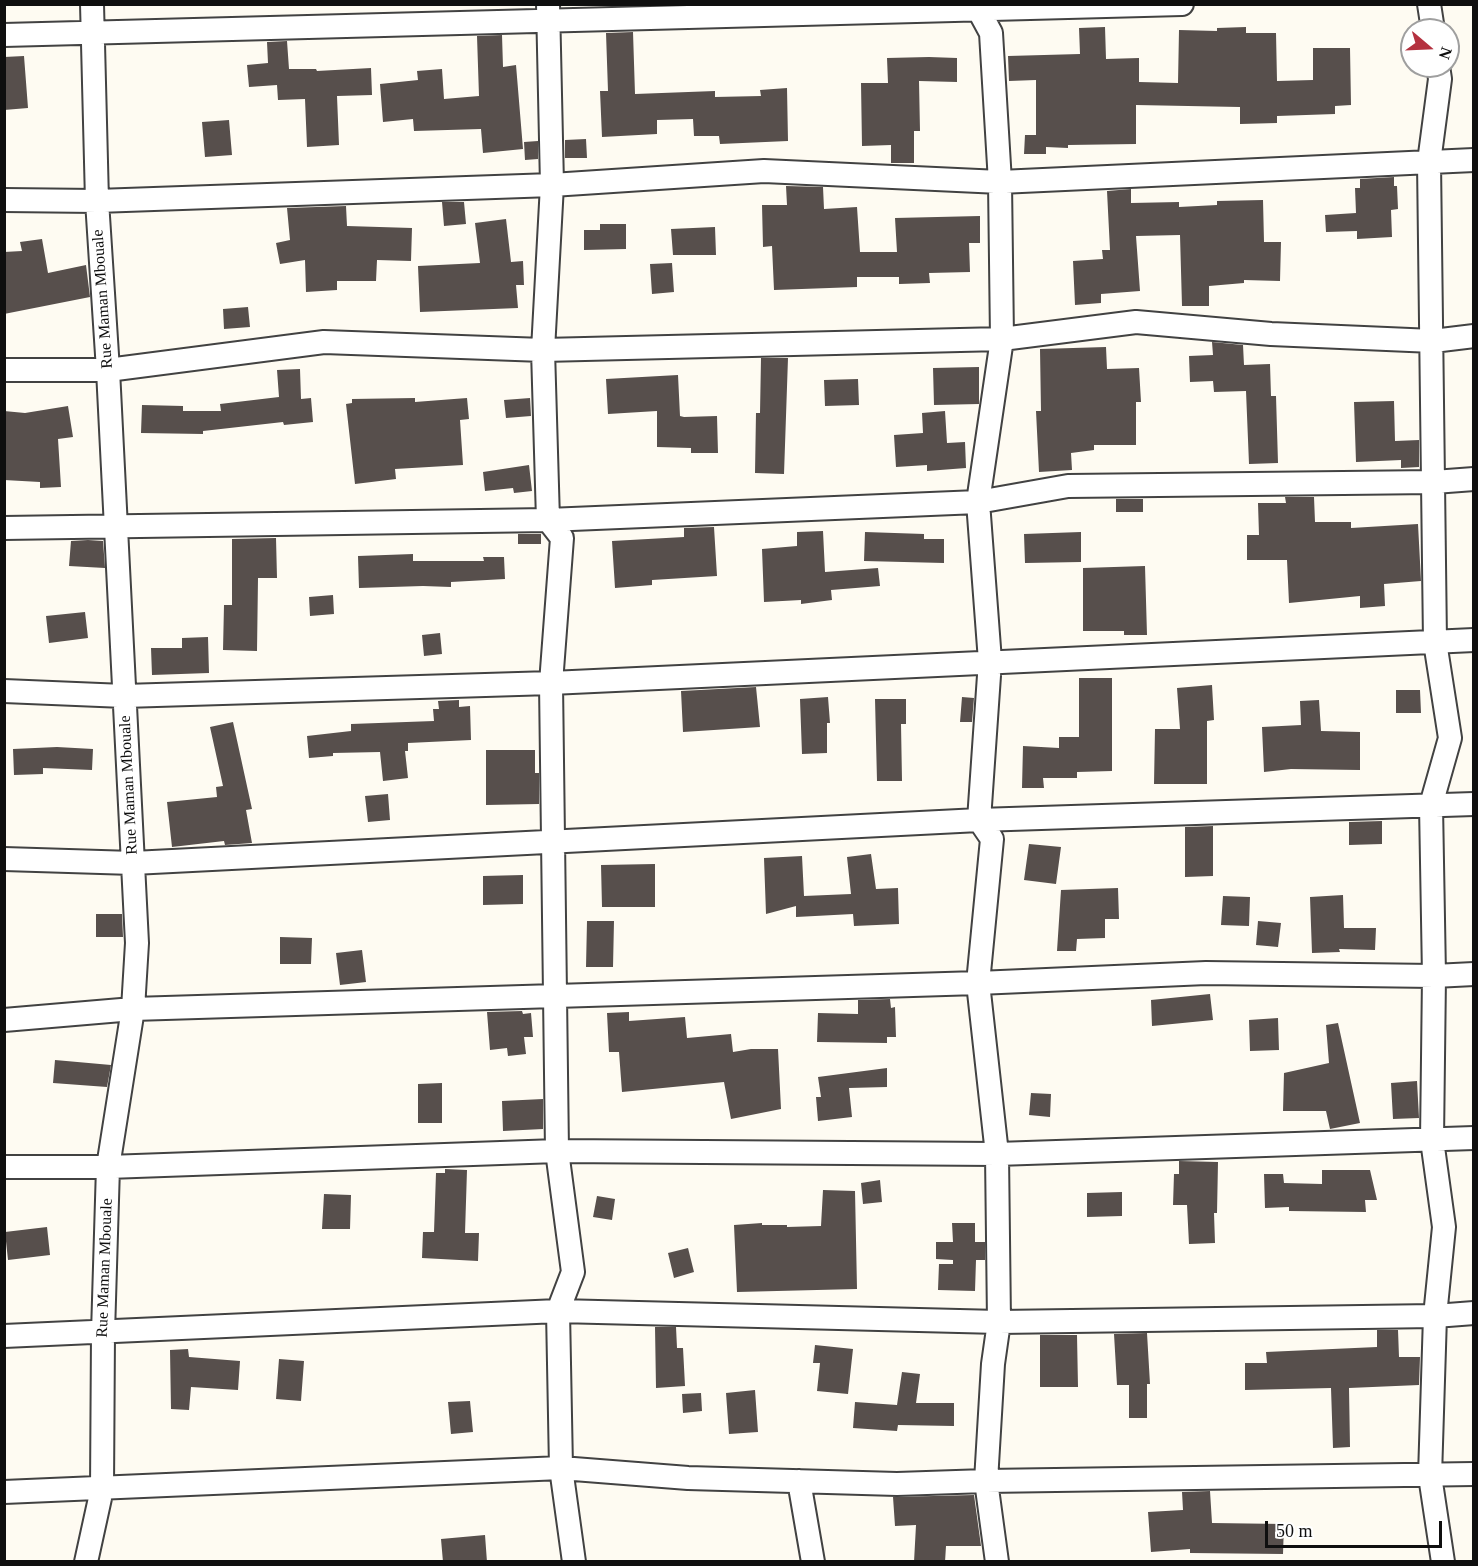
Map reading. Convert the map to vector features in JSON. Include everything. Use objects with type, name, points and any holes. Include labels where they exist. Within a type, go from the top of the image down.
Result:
[{"type":"street","name":"Rue Maman Mbouale","points":[[86,1562],[102,1489],[103,1333],[108,1167],[133,1009],[137,943],[108,370],[97,201],[92,4]]},
{"type":"street","points":[[4,35],[93,34],[549,12],[1182,4]]},
{"type":"street","points":[[978,7],[992,33],[1000,182],[1002,339],[978,502],[990,661],[978,820],[992,839],[978,983],[997,1154],[999,1322],[993,1364],[986,1481],[997,1562]]},
{"type":"street","points":[[549,12],[552,186],[543,350],[548,520],[562,538],[551,683],[557,1150],[573,1272],[558,1311],[561,1468],[574,1562]]},
{"type":"street","points":[[1440,78],[1429,162],[1435,642],[1450,738],[1431,805],[1434,976],[1432,1140],[1444,1227],[1435,1316],[1430,1476],[1443,1562]]},
{"type":"street","points":[[4,200],[97,201],[552,186],[764,171],[1000,182],[1473,160]]},
{"type":"street","points":[[4,370],[108,370],[324,342],[543,350],[1002,339],[1136,322],[1271,334],[1433,341],[1473,336]]},
{"type":"street","points":[[4,528],[548,520],[978,502],[1068,486],[1434,482],[1473,479]]},
{"type":"street","points":[[4,691],[124,696],[551,683],[1473,640]]},
{"type":"street","points":[[4,859],[133,863],[978,820],[1473,804]]},
{"type":"street","points":[[4,1020],[133,1009],[978,983],[1206,973],[1434,976],[1473,974]]},
{"type":"street","points":[[4,1167],[108,1167],[557,1150],[997,1154],[1473,1138]]},
{"type":"street","points":[[4,1336],[558,1311],[999,1322],[1435,1316],[1473,1313]]},
{"type":"street","points":[[4,1492],[561,1468],[688,1478],[897,1484],[1473,1474]]},
{"type":"street","points":[[799,1481],[813,1562]]},
{"type":"building","points":[[1105,27],[1106,59],[1139,58],[1139,82],[1178,83],[1179,30],[1217,31],[1217,28],[1246,27],[1246,33],[1276,33],[1277,81],[1313,80],[1313,48],[1350,48],[1351,105],[1335,106],[1335,114],[1277,116],[1277,123],[1240,124],[1240,107],[1136,105],[1136,144],[1068,145],[1068,148],[1046,147],[1046,154],[1024,154],[1025,135],[1036,135],[1036,80],[1009,81],[1008,56],[1080,54],[1079,28]]},
{"type":"building","points":[[633,32],[635,94],[715,91],[715,97],[761,96],[760,90],[787,88],[788,141],[720,144],[719,136],[694,136],[693,119],[657,120],[657,134],[602,137],[600,91],[608,91],[606,33]]},
{"type":"building","points":[[502,35],[503,67],[516,65],[523,149],[483,153],[481,129],[414,131],[413,119],[383,122],[380,84],[418,80],[417,71],[442,69],[444,99],[479,96],[477,36]]},
{"type":"building","points":[[287,41],[289,69],[316,69],[317,71],[371,68],[372,95],[337,96],[339,145],[307,147],[305,99],[278,100],[277,85],[249,87],[247,65],[268,63],[267,42]]},
{"type":"building","points":[[24,56],[28,108],[4,110],[4,57]]},
{"type":"building","points":[[887,58],[957,58],[957,82],[919,81],[920,131],[914,131],[914,163],[891,163],[891,145],[862,146],[861,83],[888,83]]},
{"type":"building","points":[[229,120],[232,155],[205,157],[202,122]]},
{"type":"building","points":[[586,139],[587,158],[565,158],[565,140]]},
{"type":"building","points":[[538,141],[538,159],[525,160],[524,142]]},
{"type":"building","points":[[1394,177],[1394,186],[1397,186],[1398,209],[1391,210],[1392,237],[1357,239],[1357,231],[1326,232],[1325,215],[1356,213],[1355,188],[1360,188],[1360,179]]},
{"type":"building","points":[[786,186],[823,187],[824,209],[857,207],[860,252],[897,252],[895,218],[980,216],[980,243],[969,243],[970,272],[929,273],[930,283],[899,284],[899,277],[857,277],[857,287],[774,290],[772,246],[763,247],[762,205],[787,205]]},
{"type":"building","points":[[1131,189],[1131,203],[1179,202],[1179,207],[1217,205],[1217,201],[1263,200],[1264,242],[1281,242],[1280,281],[1244,280],[1244,283],[1209,286],[1209,306],[1182,306],[1180,235],[1136,236],[1140,291],[1101,294],[1101,303],[1075,305],[1073,261],[1103,259],[1102,250],[1110,250],[1107,191]]},
{"type":"building","points":[[442,202],[464,202],[466,224],[444,226]]},
{"type":"building","points":[[346,206],[347,226],[412,228],[411,261],[377,260],[376,281],[337,281],[337,290],[306,292],[305,260],[280,264],[276,243],[290,240],[287,208]]},
{"type":"building","points":[[506,219],[511,262],[523,261],[524,285],[516,285],[518,308],[420,312],[418,266],[480,263],[475,223]]},
{"type":"building","points":[[600,224],[626,224],[626,249],[584,250],[584,230],[600,230]]},
{"type":"building","points":[[715,227],[716,255],[673,255],[671,229]]},
{"type":"building","points":[[42,239],[48,273],[86,265],[90,297],[4,314],[4,252],[22,251],[20,242]]},
{"type":"building","points":[[672,263],[674,292],[652,294],[650,264]]},
{"type":"building","points":[[248,307],[250,327],[224,329],[223,309]]},
{"type":"building","points":[[1212,342],[1243,345],[1244,365],[1270,364],[1271,396],[1276,396],[1278,463],[1249,464],[1246,391],[1214,392],[1213,381],[1190,382],[1189,356],[1213,355]]},
{"type":"building","points":[[1106,347],[1107,369],[1139,368],[1141,402],[1136,402],[1136,445],[1094,445],[1094,450],[1071,453],[1072,470],[1039,472],[1036,411],[1041,411],[1040,349]]},
{"type":"building","points":[[761,358],[788,358],[784,474],[755,473],[756,413],[760,413]]},
{"type":"building","points":[[979,367],[979,404],[934,405],[933,368]]},
{"type":"building","points":[[300,369],[301,399],[311,398],[313,422],[284,425],[283,422],[203,431],[203,434],[141,433],[142,405],[183,406],[183,411],[221,411],[220,404],[279,397],[277,370]]},
{"type":"building","points":[[678,375],[680,416],[717,416],[718,453],[691,453],[691,448],[657,447],[657,411],[608,414],[606,379]]},
{"type":"building","points":[[858,379],[859,405],[825,406],[824,380]]},
{"type":"building","points":[[415,398],[415,402],[467,398],[469,419],[460,420],[463,465],[395,469],[396,479],[355,484],[346,404],[352,403],[352,399]]},
{"type":"building","points":[[530,398],[531,416],[506,418],[504,400]]},
{"type":"building","points":[[1394,401],[1395,441],[1419,440],[1419,467],[1401,468],[1401,460],[1356,462],[1354,402]]},
{"type":"building","points":[[68,406],[73,437],[58,439],[61,487],[40,488],[40,482],[4,480],[4,411],[25,413]]},
{"type":"building","points":[[945,411],[947,443],[965,442],[966,468],[927,471],[927,465],[896,467],[894,435],[923,433],[922,413]]},
{"type":"building","points":[[529,465],[532,491],[514,493],[513,488],[485,491],[483,472]]},
{"type":"building","points":[[1285,497],[1314,497],[1315,522],[1351,522],[1351,528],[1418,524],[1421,581],[1384,584],[1385,606],[1360,608],[1360,596],[1289,603],[1287,560],[1247,560],[1247,535],[1259,535],[1258,503],[1286,503]]},
{"type":"building","points":[[1116,499],[1143,499],[1143,512],[1116,512]]},
{"type":"building","points":[[714,527],[717,576],[652,580],[652,585],[615,588],[612,541],[684,537],[684,528]]},
{"type":"building","points":[[823,531],[825,572],[878,568],[880,586],[831,590],[832,600],[801,604],[801,600],[764,602],[762,549],[797,546],[797,532]]},
{"type":"building","points":[[865,532],[924,534],[924,539],[944,539],[944,563],[864,561]]},
{"type":"building","points":[[1081,532],[1081,562],[1025,563],[1024,534]]},
{"type":"building","points":[[518,534],[541,534],[541,544],[518,544]]},
{"type":"building","points":[[276,538],[277,578],[258,578],[257,651],[223,650],[224,605],[232,605],[232,539]]},
{"type":"building","points":[[71,541],[103,541],[105,568],[69,566]]},
{"type":"building","points":[[413,554],[413,561],[484,561],[483,557],[504,557],[505,579],[451,582],[451,587],[359,588],[358,556]]},
{"type":"building","points":[[1145,566],[1147,635],[1124,635],[1124,631],[1083,631],[1083,568]]},
{"type":"building","points":[[333,595],[334,614],[310,616],[309,597]]},
{"type":"building","points":[[85,612],[88,638],[49,643],[46,616]]},
{"type":"building","points":[[440,633],[442,654],[424,656],[422,635]]},
{"type":"building","points":[[208,637],[209,673],[152,675],[151,648],[182,648],[182,638]]},
{"type":"building","points":[[1079,678],[1112,678],[1112,771],[1077,772],[1077,778],[1043,778],[1044,788],[1022,788],[1023,746],[1059,748],[1059,737],[1079,737]]},
{"type":"building","points":[[1212,685],[1214,720],[1207,721],[1207,784],[1154,784],[1155,729],[1180,729],[1177,688]]},
{"type":"building","points":[[756,687],[760,727],[683,732],[681,691]]},
{"type":"building","points":[[1396,690],[1420,690],[1421,713],[1396,713]]},
{"type":"building","points":[[828,697],[830,723],[827,723],[827,753],[802,754],[800,699]]},
{"type":"building","points":[[962,697],[974,698],[972,722],[960,722]]},
{"type":"building","points":[[875,699],[906,699],[906,724],[901,724],[902,781],[877,781]]},
{"type":"building","points":[[459,700],[459,707],[470,706],[471,740],[408,743],[408,751],[405,751],[408,778],[383,781],[380,752],[333,753],[333,756],[309,758],[307,736],[351,731],[351,724],[434,721],[433,709],[439,709],[438,701]]},
{"type":"building","points":[[1319,700],[1321,731],[1360,732],[1360,770],[1291,769],[1264,772],[1262,727],[1301,725],[1300,701]]},
{"type":"building","points":[[233,722],[252,809],[246,810],[252,843],[225,845],[224,841],[172,847],[167,802],[217,797],[216,787],[223,786],[210,727]]},
{"type":"building","points":[[57,747],[93,749],[92,770],[43,768],[43,774],[14,775],[13,749]]},
{"type":"building","points":[[486,750],[535,750],[535,773],[539,773],[539,804],[486,805]]},
{"type":"building","points":[[388,794],[390,820],[368,822],[365,796]]},
{"type":"building","points":[[1382,821],[1382,844],[1349,845],[1349,822]]},
{"type":"building","points":[[1213,826],[1213,876],[1185,877],[1185,827]]},
{"type":"building","points":[[1029,844],[1061,847],[1056,884],[1024,880]]},
{"type":"building","points":[[871,854],[876,889],[898,888],[899,924],[854,926],[853,914],[796,917],[796,906],[766,914],[764,858],[802,856],[804,896],[851,894],[847,857]]},
{"type":"building","points":[[655,864],[655,907],[602,907],[601,865]]},
{"type":"building","points":[[523,875],[523,904],[483,905],[483,876]]},
{"type":"building","points":[[1118,888],[1119,919],[1105,919],[1105,938],[1077,939],[1076,951],[1057,951],[1061,890]]},
{"type":"building","points":[[1343,895],[1344,928],[1376,928],[1375,950],[1339,949],[1340,952],[1312,953],[1310,897]]},
{"type":"building","points":[[1223,896],[1250,897],[1249,926],[1221,925]]},
{"type":"building","points":[[96,914],[122,914],[123,937],[96,937]]},
{"type":"building","points":[[587,921],[614,921],[613,967],[586,967]]},
{"type":"building","points":[[1258,921],[1281,923],[1278,947],[1256,945]]},
{"type":"building","points":[[280,937],[312,938],[311,964],[280,964]]},
{"type":"building","points":[[362,950],[366,982],[340,985],[336,953]]},
{"type":"building","points":[[1210,994],[1213,1020],[1152,1026],[1151,1000]]},
{"type":"building","points":[[890,999],[891,1008],[895,1007],[896,1037],[887,1037],[887,1043],[817,1042],[818,1013],[858,1014],[858,1000]]},
{"type":"building","points":[[522,1011],[523,1014],[531,1013],[533,1037],[524,1037],[526,1054],[508,1056],[507,1048],[490,1050],[487,1012]]},
{"type":"building","points":[[629,1012],[629,1021],[685,1017],[687,1038],[731,1034],[733,1052],[778,1049],[781,1109],[731,1119],[724,1082],[622,1092],[619,1052],[609,1052],[607,1013]]},
{"type":"building","points":[[1278,1018],[1279,1050],[1250,1051],[1249,1020]]},
{"type":"building","points":[[1338,1023],[1360,1123],[1330,1129],[1326,1111],[1283,1111],[1284,1073],[1329,1063],[1326,1025]]},
{"type":"building","points":[[55,1060],[111,1065],[107,1087],[53,1083]]},
{"type":"building","points":[[887,1068],[887,1087],[849,1088],[852,1117],[818,1121],[816,1097],[821,1097],[818,1077]]},
{"type":"building","points":[[1417,1081],[1419,1118],[1393,1119],[1391,1083]]},
{"type":"building","points":[[442,1083],[442,1123],[418,1123],[418,1084]]},
{"type":"building","points":[[1031,1093],[1051,1094],[1050,1117],[1029,1115]]},
{"type":"building","points":[[543,1099],[543,1129],[503,1131],[502,1101]]},
{"type":"building","points":[[1179,1161],[1218,1162],[1217,1213],[1214,1213],[1215,1243],[1189,1244],[1187,1205],[1173,1205],[1174,1174],[1179,1174]]},
{"type":"building","points":[[445,1169],[467,1170],[465,1233],[479,1233],[478,1261],[422,1258],[423,1232],[434,1232],[436,1173],[445,1173]]},
{"type":"building","points":[[1322,1170],[1370,1170],[1377,1200],[1365,1200],[1366,1212],[1289,1211],[1289,1207],[1265,1208],[1264,1174],[1283,1174],[1284,1183],[1322,1184]]},
{"type":"building","points":[[880,1180],[882,1202],[863,1204],[861,1183]]},
{"type":"building","points":[[823,1190],[855,1191],[857,1289],[737,1292],[734,1225],[762,1223],[762,1225],[787,1225],[787,1227],[821,1226]]},
{"type":"building","points":[[1122,1192],[1122,1216],[1087,1217],[1087,1193]]},
{"type":"building","points":[[324,1194],[351,1195],[350,1229],[322,1229]]},
{"type":"building","points":[[597,1196],[615,1199],[612,1220],[593,1217]]},
{"type":"building","points":[[952,1223],[975,1223],[975,1242],[985,1242],[985,1260],[976,1260],[975,1291],[938,1290],[939,1264],[953,1264],[953,1260],[936,1259],[936,1242],[953,1242]]},
{"type":"building","points":[[47,1227],[50,1255],[8,1260],[5,1232]]},
{"type":"building","points":[[688,1248],[694,1272],[674,1278],[668,1253]]},
{"type":"building","points":[[655,1327],[676,1327],[677,1348],[683,1348],[685,1386],[656,1388]]},
{"type":"building","points":[[1377,1330],[1398,1330],[1399,1357],[1420,1357],[1419,1385],[1349,1388],[1350,1447],[1333,1448],[1331,1388],[1245,1390],[1245,1363],[1267,1363],[1266,1352],[1377,1347]]},
{"type":"building","points":[[1147,1333],[1150,1384],[1147,1384],[1147,1418],[1129,1418],[1129,1385],[1117,1385],[1114,1334]]},
{"type":"building","points":[[1040,1335],[1077,1335],[1078,1387],[1040,1387]]},
{"type":"building","points":[[815,1345],[853,1349],[848,1394],[817,1391],[820,1363],[813,1363]]},
{"type":"building","points":[[188,1349],[189,1357],[240,1361],[238,1390],[191,1387],[189,1410],[171,1409],[170,1350]]},
{"type":"building","points":[[279,1359],[304,1361],[301,1401],[276,1399]]},
{"type":"building","points":[[902,1372],[920,1374],[916,1403],[954,1403],[954,1426],[898,1425],[897,1431],[853,1428],[855,1402],[897,1405]]},
{"type":"building","points":[[755,1390],[758,1432],[729,1434],[726,1393]]},
{"type":"building","points":[[701,1393],[702,1411],[683,1413],[682,1394]]},
{"type":"building","points":[[470,1401],[473,1432],[451,1434],[448,1402]]},
{"type":"building","points":[[1210,1491],[1212,1523],[1284,1524],[1283,1554],[1190,1553],[1190,1549],[1151,1552],[1148,1512],[1183,1510],[1182,1492]]},
{"type":"building","points":[[974,1495],[981,1546],[946,1546],[945,1562],[914,1562],[916,1525],[895,1526],[893,1497]]},
{"type":"building","points":[[485,1535],[487,1562],[443,1562],[441,1539]]}]
